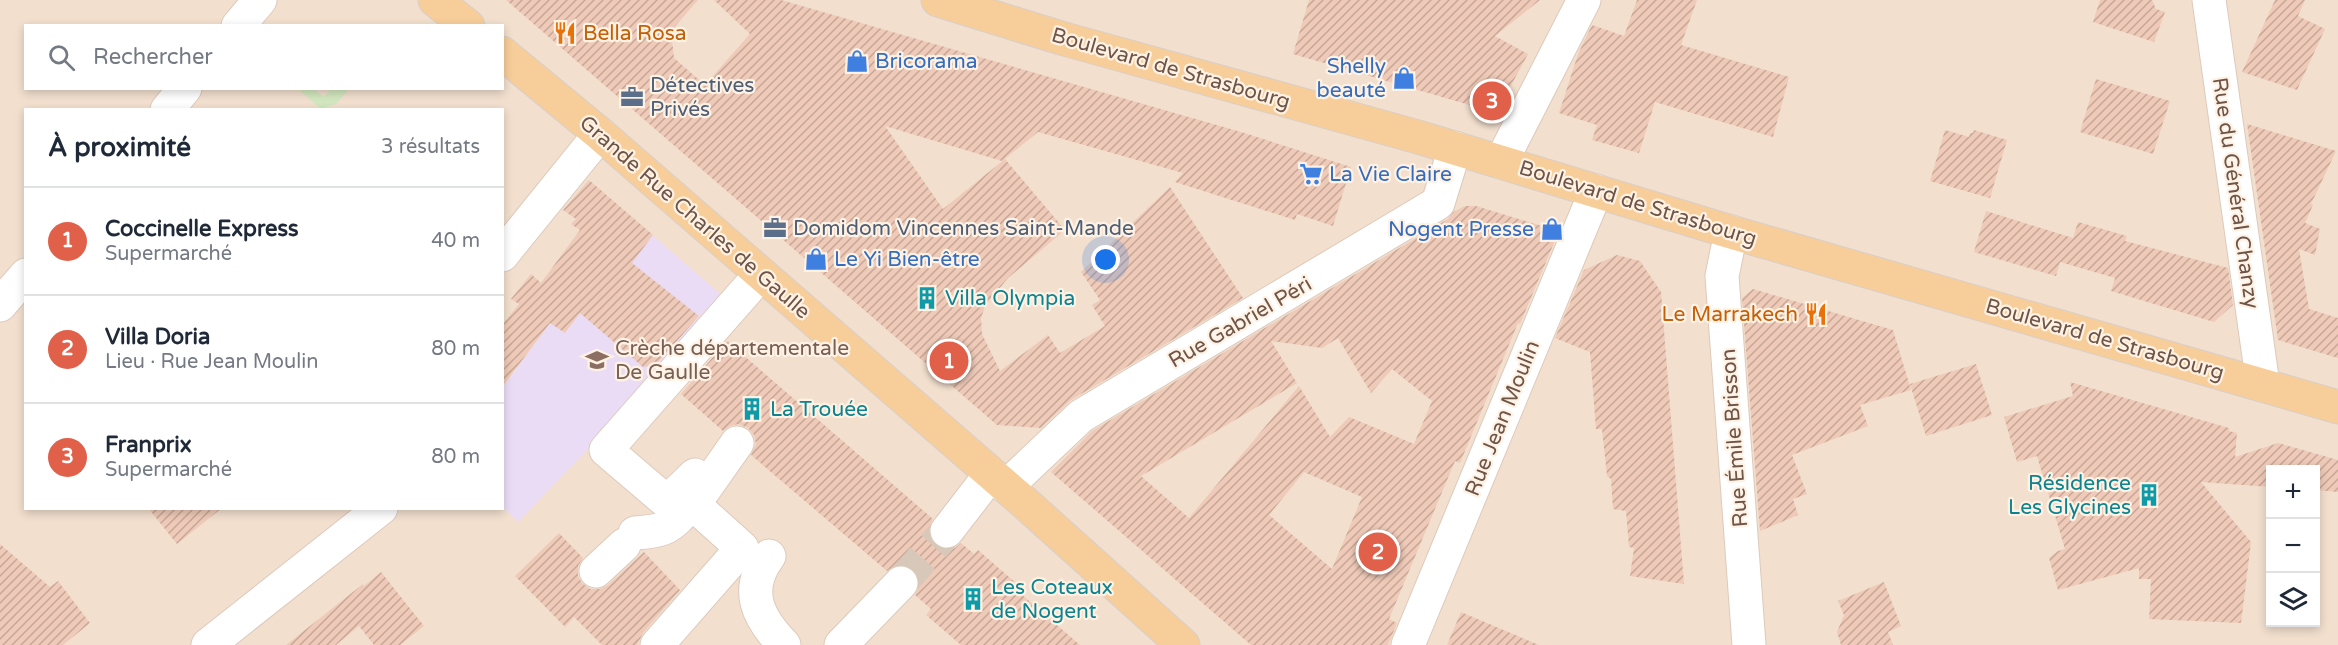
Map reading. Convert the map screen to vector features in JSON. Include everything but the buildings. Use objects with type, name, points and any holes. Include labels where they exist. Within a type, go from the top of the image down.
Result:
[{"type":"main road","name":"Boulevard de Strasbourg","points":[[938,0],[992,9],[1731,232],[2338,407]]},
{"type":"main road","name":"Grande Rue Charles de Gaulle","points":[[504,55],[600,134],[998,480],[1183,645]]},
{"type":"street","points":[[240,24],[260,0]]},
{"type":"street","points":[[1501,162],[1584,0]]},
{"type":"street","name":"Rue du Général Chanzy","points":[[2209,0],[2263,385]]},
{"type":"street","points":[[169,108],[183,90]]},
{"type":"street","points":[[504,253],[600,134]]},
{"type":"street","name":"Rue Gabriel Péri","points":[[946,531],[998,480],[1081,416],[1438,203],[1455,148]]},
{"type":"street","name":"Rue Jean Moulin","points":[[1408,645],[1596,191]]},
{"type":"street","name":"Rue Émile Brisson","points":[[1731,232],[1722,276],[1749,645]]},
{"type":"street","points":[[696,492],[667,502],[606,450],[761,274]]},
{"type":"street","points":[[0,305],[24,278]]},
{"type":"street","points":[[596,572],[630,539],[671,526],[737,443]]},
{"type":"street","points":[[657,645],[742,548],[696,492]]},
{"type":"street","points":[[208,645],[378,510]]},
{"type":"street","points":[[770,556],[760,569],[754,587],[758,608],[767,628],[784,645]]},
{"type":"street","points":[[841,645],[901,583]]},
{"type":"shaded area","points":[[0,0],[2338,0],[2338,645],[0,645]]},
{"type":"shaded area","name":"Crèche départementale De Gaulle","points":[[643,227],[724,297],[659,375],[518,522],[504,508],[504,386],[574,290]]},
{"type":"green space","points":[[299,90],[315,90],[324,97],[330,90],[348,90],[336,104],[320,108]]},
{"type":"tunnel","points":[[901,583],[947,531]]},
{"type":"place","name":"Bella Rosa","points":[[565,33]]},
{"type":"place","name":"Bricorama","points":[[857,61]]},
{"type":"place","name":"Shelly beauté","points":[[1404,78]]},
{"type":"place","name":"Détectives Privés","points":[[632,97]]},
{"type":"place","name":"Franprix","points":[[1492,101]]},
{"type":"place","name":"La Vie Claire","points":[[1311,174]]},
{"type":"place","name":"Domidom Vincennes Saint-Mande","points":[[775,228]]},
{"type":"place","name":"Nogent Presse","points":[[1552,229]]},
{"type":"place","name":"Le Yi Bien-être","points":[[816,259]]},
{"type":"place","name":"Villa Olympia","points":[[927,298]]},
{"type":"place","name":"Le Marrakech","points":[[1816,314]]},
{"type":"place","name":"Crèche départementale De Gaulle","points":[[597,360]]},
{"type":"place","name":"Coccinelle Express","points":[[949,361]]},
{"type":"place","name":"La Trouée","points":[[752,409]]},
{"type":"place","name":"Résidence Les Glycines","points":[[2149,495]]},
{"type":"place","name":"Villa Doria","points":[[1378,552]]},
{"type":"place","name":"Les Coteaux de Nogent","points":[[973,599]]}]
